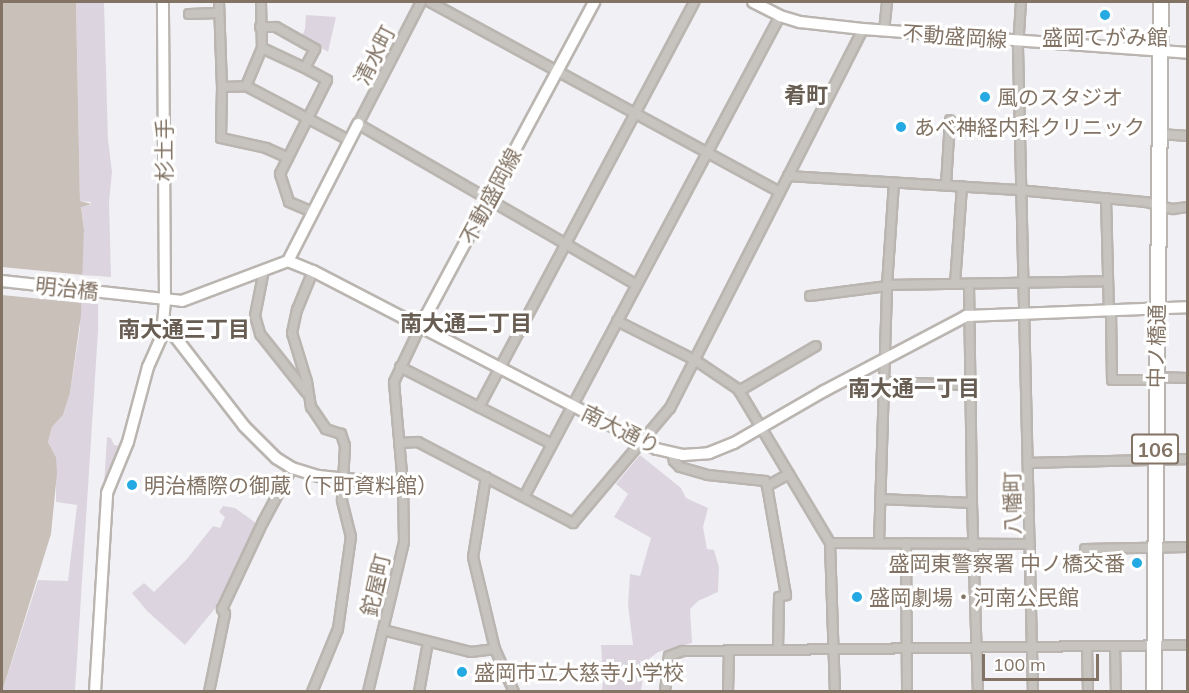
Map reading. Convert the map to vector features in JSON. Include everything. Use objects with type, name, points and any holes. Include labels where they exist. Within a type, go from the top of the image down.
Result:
[{"type":"highway","name":"中ノ橋通","points":[[1154,692],[1154,459],[1161,2]]},
{"type":"street","name":"杉土手","points":[[95,692],[107,493],[128,442],[148,367],[159,342],[164,314],[163,2]]},
{"type":"street","points":[[219,2],[221,138],[266,147],[288,158]]},
{"type":"street","points":[[246,87],[262,48],[261,2]]},
{"type":"street","name":"清水町","points":[[358,124],[421,2]]},
{"type":"street","points":[[430,2],[780,192]]},
{"type":"street","name":"不動盛岡線","points":[[420,327],[594,2]]},
{"type":"street","points":[[479,407],[694,2]]},
{"type":"street","name":"不動盛岡線","points":[[753,2],[780,16],[800,22],[884,31],[1188,53]]},
{"type":"street","points":[[884,31],[887,2]]},
{"type":"street","name":"八幡町","points":[[1021,2],[1018,40],[1033,692]]},
{"type":"street","points":[[189,14],[219,13]]},
{"type":"street","points":[[524,497],[635,284],[780,16]]},
{"type":"street","points":[[260,27],[276,27],[315,49],[305,68]]},
{"type":"street","points":[[399,443],[418,442],[573,523],[670,408],[863,29]]},
{"type":"street","points":[[262,48],[327,80],[280,174],[289,202],[312,212]]},
{"type":"street","points":[[222,87],[246,87],[349,140]]},
{"type":"street","points":[[946,186],[950,120]]},
{"type":"street","points":[[165,298],[182,302],[288,261],[358,124],[635,284]]},
{"type":"street","points":[[1160,134],[1188,136]]},
{"type":"street","points":[[788,176],[962,186],[1146,202],[1173,209],[1188,207]]},
{"type":"street","points":[[879,543],[887,285],[894,183]]},
{"type":"street","points":[[955,284],[962,186]]},
{"type":"street","points":[[1106,198],[1112,380],[1188,378]]},
{"type":"street","name":"南大通り","points":[[288,261],[313,271],[657,449],[672,453],[709,453],[734,443],[885,358],[969,316],[1188,307]]},
{"type":"street","points":[[264,270],[255,316],[260,333],[307,393]]},
{"type":"street","points":[[312,692],[338,629],[351,537],[342,500],[346,460],[341,434],[326,429],[311,407],[307,382],[292,333],[297,310],[313,271]]},
{"type":"street","name":"明治橋","points":[[2,281],[165,298]]},
{"type":"street","points":[[810,296],[887,285],[1108,281]]},
{"type":"street","points":[[969,284],[972,503],[978,692]]},
{"type":"street","points":[[164,314],[173,334],[263,448],[292,468],[343,480],[403,484]]},
{"type":"street","points":[[617,321],[694,360],[739,391],[830,543],[835,692]]},
{"type":"street","name":"鉈屋町","points":[[368,692],[404,542],[403,484],[394,382],[420,327]]},
{"type":"street","points":[[159,342],[166,335],[173,334]]},
{"type":"street","points":[[739,391],[816,346]]},
{"type":"street","points":[[400,367],[552,444]]},
{"type":"street","points":[[885,382],[970,385]]},
{"type":"street","points":[[672,453],[674,461],[680,467],[690,471],[765,481],[786,595],[779,597],[778,650]]},
{"type":"street","points":[[1029,463],[1188,459]]},
{"type":"street","points":[[209,692],[225,614],[222,609],[263,522],[292,468]]},
{"type":"street","points":[[767,486],[789,474]]},
{"type":"street","points":[[486,477],[473,557],[495,649],[514,692]]},
{"type":"street","points":[[880,499],[972,503]]},
{"type":"street","points":[[830,543],[1030,544]]},
{"type":"street","points":[[906,543],[908,692]]},
{"type":"street","points":[[1085,549],[1188,547]]},
{"type":"street","points":[[383,630],[471,652],[495,649]]},
{"type":"street","points":[[419,692],[428,642]]},
{"type":"street","points":[[665,692],[669,656],[683,651],[973,646],[976,648],[1032,649],[1188,645]]},
{"type":"street","points":[[1115,646],[1116,692]]},
{"type":"street","points":[[1087,647],[1088,692]]},
{"type":"street","points":[[728,692],[729,650]]},
{"type":"shaded area","points":[[2,2],[76,2],[80,201],[92,204],[81,207],[84,230],[81,315],[70,393],[63,415],[52,427],[48,442],[56,457],[57,473],[51,534],[2,692]]},
{"type":"shaded area","points":[[76,2],[104,2],[108,139],[112,172],[109,202],[111,277],[81,275],[84,230],[81,206],[91,205],[91,202],[80,201]]},
{"type":"shaded area","points":[[306,15],[336,17],[328,52],[302,36]]},
{"type":"shaded area","points":[[80,302],[98,304],[98,331],[75,691],[2,692],[38,580],[68,581],[77,505],[56,502],[56,457],[48,442],[52,427],[63,415],[70,393],[80,328]]},
{"type":"shaded area","points":[[107,437],[111,438],[114,445],[122,446],[107,485],[104,485]]},
{"type":"shaded area","points":[[640,455],[681,488],[686,498],[708,508],[703,527],[707,549],[714,550],[719,567],[718,592],[698,601],[690,609],[692,643],[658,652],[649,659],[644,670],[641,691],[602,691],[604,666],[595,664],[602,661],[601,645],[633,645],[628,605],[630,574],[640,576],[651,538],[614,517],[628,494],[616,484]]},
{"type":"shaded area","points":[[223,506],[235,508],[256,523],[217,606],[185,645],[147,611],[132,593],[144,583],[154,592],[186,560],[213,526],[220,528],[225,517],[219,512]]},
{"type":"pier","points":[[2,267],[84,275],[83,303],[2,295]]},
{"type":"place","name":"盛岡てがみ館","points":[[1105,15]]},
{"type":"place","name":"風のスタジオ","points":[[985,97]]},
{"type":"place","name":"あべ神経内科クリニック","points":[[901,127]]},
{"type":"place","name":"明治橋際の御蔵（下町資料館）","points":[[132,485]]},
{"type":"place","name":"盛岡東警察署 中ノ橋交番","points":[[1137,563]]},
{"type":"place","name":"盛岡劇場・河南公民館","points":[[857,597]]},
{"type":"place","name":"盛岡市立大慈寺小学校","points":[[462,672]]},
{"type":"district","name":"肴町","points":[[806,96]]},
{"type":"district","name":"南大通二丁目","points":[[466,324]]},
{"type":"district","name":"南大通三丁目","points":[[184,330]]},
{"type":"district","name":"南大通一丁目","points":[[914,389]]}]
